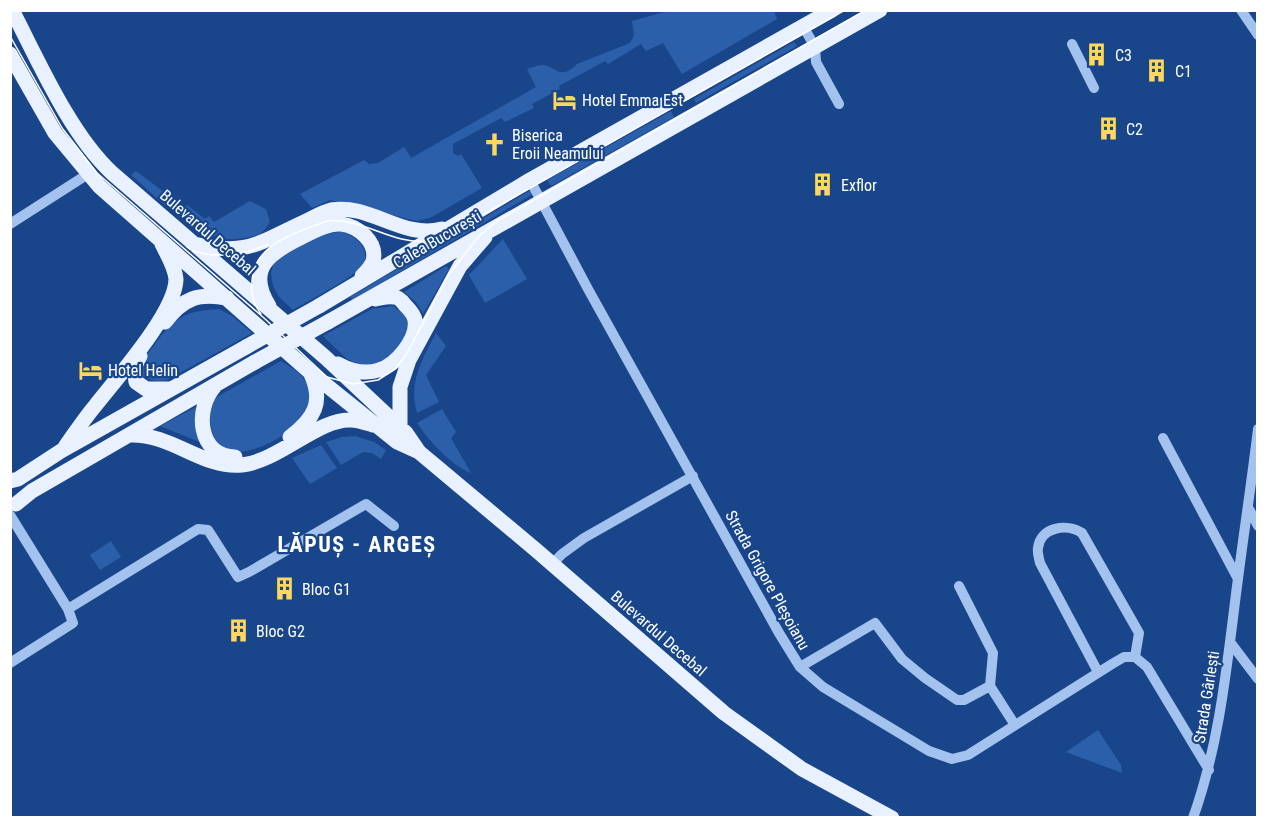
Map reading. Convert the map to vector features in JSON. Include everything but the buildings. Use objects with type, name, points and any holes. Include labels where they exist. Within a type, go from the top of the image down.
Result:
[{"type":"main road","name":"Bulevardul Decebal","points":[[12,10],[72,123],[103,165],[326,358],[400,429],[419,452],[552,564],[656,656],[747,730],[802,769],[892,818]]},
{"type":"main road","name":"Calea București","points":[[10,481],[18,479],[61,451],[319,306],[530,180],[832,10]]},
{"type":"main road","name":"Calea București","points":[[12,510],[32,491],[221,380],[328,322],[880,10]]},
{"type":"main road","name":"Bulevardul Decebal","points":[[10,54],[55,133],[88,174],[310,372],[397,442],[419,452]]},
{"type":"main road","points":[[193,244],[211,248],[251,248],[330,210],[353,211],[414,231],[431,231],[453,225]]},
{"type":"main road","points":[[400,429],[400,387],[409,360],[460,266],[485,237],[502,224]]},
{"type":"main road","points":[[271,310],[262,291],[260,271],[263,264],[283,246],[329,225],[350,226],[363,233],[368,239],[372,249],[372,263],[357,283]]},
{"type":"main road","points":[[61,451],[124,370],[162,315],[172,295],[176,280],[175,272],[159,238]]},
{"type":"main road","points":[[172,389],[146,389],[136,382],[134,369],[138,358],[174,310],[201,296],[229,298]]},
{"type":"main road","points":[[326,358],[351,371],[378,370],[388,366],[409,341],[415,326],[415,317],[402,302],[393,296],[366,300]]},
{"type":"main road","points":[[221,380],[205,401],[202,429],[207,442],[217,452],[231,457],[248,457],[266,450],[304,427],[315,411],[317,388],[310,372]]},
{"type":"main road","points":[[129,435],[143,434],[186,449],[204,459],[224,464],[243,465],[283,450],[329,424],[351,420],[380,428]]},
{"type":"main road","points":[[10,487],[15,492],[12,510]]},
{"type":"street","points":[[1241,10],[1257,35]]},
{"type":"street","points":[[803,26],[815,47],[816,62],[839,104]]},
{"type":"street","points":[[1072,44],[1094,88]]},
{"type":"street","points":[[10,224],[88,174]]},
{"type":"street","name":"Strada Grigore Pleșoianu","points":[[530,180],[588,289],[800,667],[823,687],[929,751],[945,758],[959,758],[968,755],[1124,657],[1135,657]]},
{"type":"street","name":"Strada Gârlești","points":[[1193,818],[1209,771],[1217,736],[1255,471],[1257,429]]},
{"type":"street","points":[[1163,438],[1238,579]]},
{"type":"street","points":[[552,564],[584,538],[693,476]]},
{"type":"street","points":[[68,609],[198,529],[208,530],[238,577],[366,504],[394,526]]},
{"type":"street","points":[[1248,509],[1257,526]]},
{"type":"street","points":[[10,663],[73,623],[68,609],[12,510]]},
{"type":"street","points":[[1098,672],[1040,563],[1038,548],[1041,539],[1052,530],[1063,526],[1076,528],[1082,533],[1139,633],[1135,657],[1147,667],[1209,771]]},
{"type":"street","points":[[958,586],[993,652],[990,686],[1015,725]]},
{"type":"street","points":[[800,667],[875,622],[902,659],[957,700],[964,700],[990,686]]},
{"type":"street","points":[[1230,642],[1257,679]]},
{"type":"shaded area","points":[[668,11],[774,11],[777,19],[682,74],[663,43],[646,51],[641,44],[608,64],[605,61],[559,86],[560,89],[532,104],[534,108],[505,122],[501,118],[453,144],[453,153],[458,156],[461,154],[482,188],[430,218],[417,221],[330,200],[312,208],[300,194],[364,160],[369,164],[378,163],[404,147],[411,158],[536,87],[527,69],[542,65],[566,72],[577,64],[630,43],[634,36],[632,21]]},
{"type":"shaded area","points":[[794,42],[797,46],[696,103],[694,99]]},
{"type":"shaded area","points":[[671,111],[674,117],[551,186],[547,180]]},
{"type":"shaded area","points":[[136,171],[184,207],[187,205],[205,219],[209,216],[214,222],[250,201],[266,209],[270,222],[261,233],[253,236],[228,239],[212,235],[197,229],[169,208],[131,175]]},
{"type":"shaded area","points":[[531,190],[533,194],[352,300],[350,297]]},
{"type":"shaded area","points":[[342,231],[357,240],[364,249],[365,260],[362,266],[341,282],[293,310],[279,297],[273,286],[271,273],[274,261],[281,254],[319,236]]},
{"type":"shaded area","points":[[503,239],[527,279],[485,303],[469,275]]},
{"type":"shaded area","points":[[446,266],[449,269],[423,314],[416,302],[404,292]]},
{"type":"shaded area","points":[[393,306],[406,316],[409,323],[406,338],[385,362],[368,368],[347,359],[323,336],[372,309]]},
{"type":"shaded area","points":[[219,309],[232,316],[252,333],[167,380],[152,380],[140,374],[147,354],[175,322],[189,314]]},
{"type":"shaded area","points":[[436,333],[446,346],[426,375],[439,402],[417,413],[415,381],[421,362]]},
{"type":"shaded area","points":[[281,361],[305,380],[310,392],[310,410],[287,433],[257,448],[237,452],[220,445],[214,437],[210,422],[210,413],[215,398]]},
{"type":"shaded area","points":[[196,407],[197,432],[202,443],[160,426]]},
{"type":"shaded area","points":[[442,409],[456,432],[451,438],[471,473],[456,465],[441,452],[417,423]]},
{"type":"shaded area","points":[[355,436],[374,442],[386,450],[381,459],[372,453],[363,452],[341,465],[326,442]]},
{"type":"shaded area","points":[[321,445],[337,468],[310,484],[292,458]]},
{"type":"shaded area","points":[[111,541],[121,557],[100,570],[90,555]]},
{"type":"shaded area","points":[[1098,730],[1121,765],[1122,773],[1066,752]]},
{"type":"tram line","points":[[261,314],[256,307],[253,295],[254,269],[268,249],[290,235],[327,221],[352,223],[414,241],[430,240],[449,234],[845,10]]},
{"type":"tram line","points":[[10,36],[62,128],[97,173],[264,318],[327,377],[353,384],[378,380],[395,369],[406,355],[449,274],[480,235],[497,221],[866,10]]},
{"type":"tram line","points":[[187,247],[205,254],[216,255],[250,251],[268,244]]},
{"type":"place","name":"C3","points":[[1097,55]]},
{"type":"place","name":"C1","points":[[1157,71]]},
{"type":"place","name":"Hotel Emma Est","points":[[564,100]]},
{"type":"place","name":"C2","points":[[1108,129]]},
{"type":"place","name":"Biserica Eroii Neamului","points":[[494,144]]},
{"type":"place","name":"Exflor","points":[[823,185]]},
{"type":"place","name":"Hotel Helin","points":[[90,370]]},
{"type":"place","name":"Bloc G1","points":[[284,589]]},
{"type":"place","name":"Bloc G2","points":[[238,631]]},
{"type":"district","name":"LĂPUȘ - ARGEȘ","points":[[357,544]]}]
